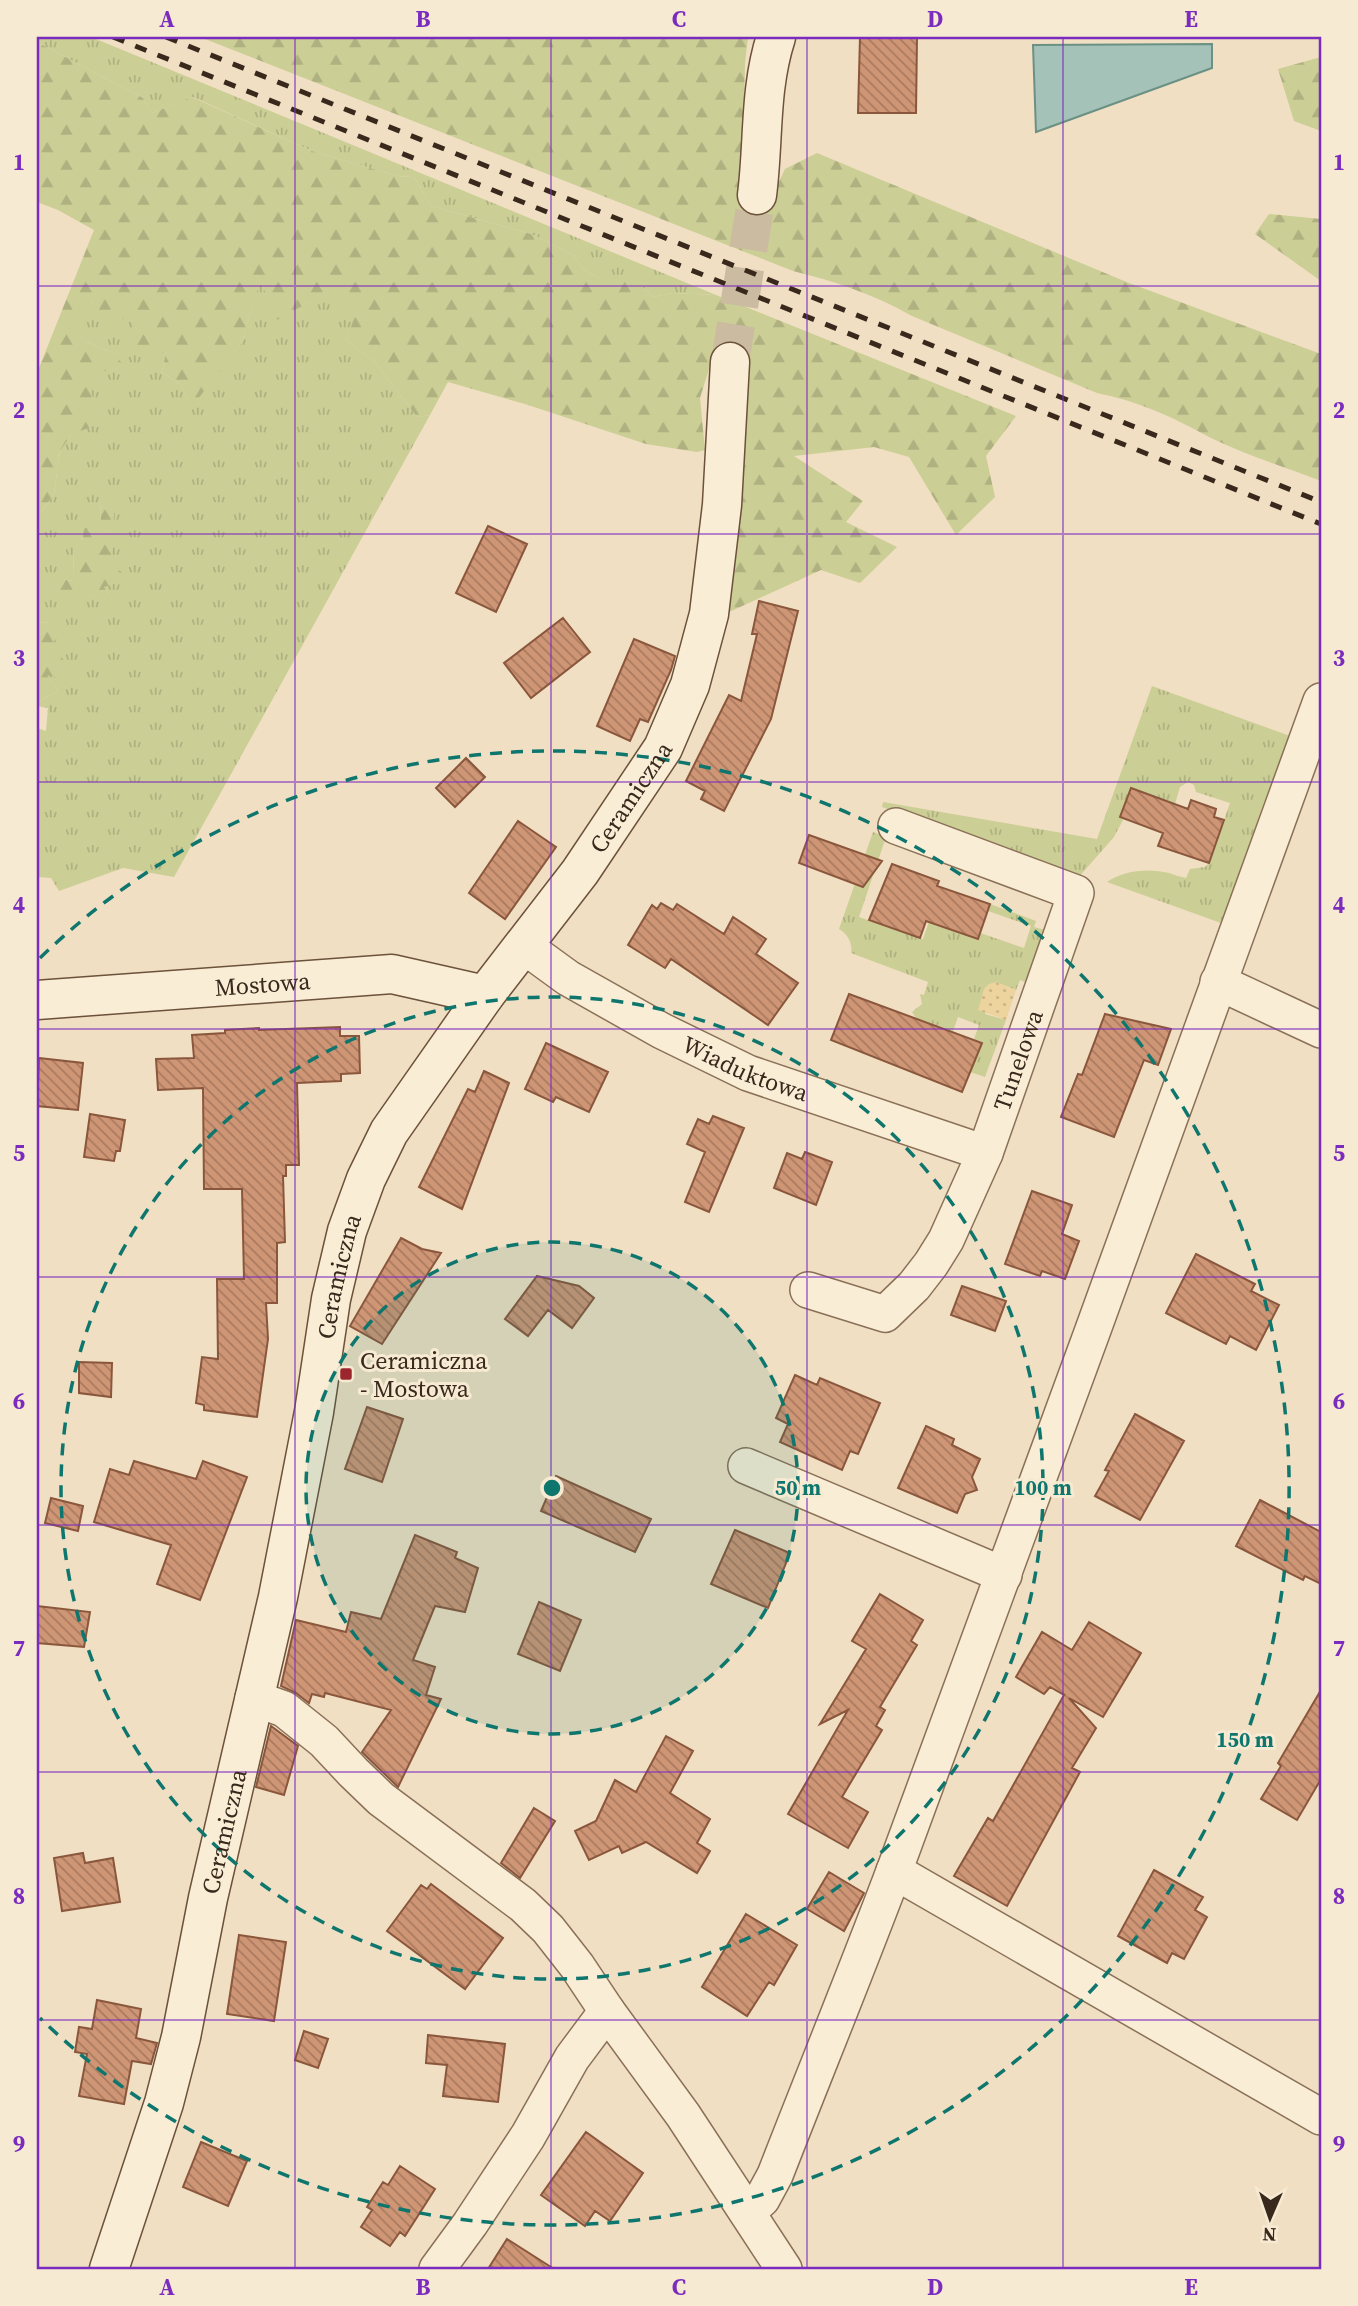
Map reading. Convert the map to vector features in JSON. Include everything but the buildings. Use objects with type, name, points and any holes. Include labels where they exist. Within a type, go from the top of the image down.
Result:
[{"type":"street","points":[[757,195],[761,114],[771,50],[776,37]]},
{"type":"street","name":"Ceramiczna","points":[[109,2269],[164,2103],[178,2050],[208,1898],[278,1597],[314,1412],[331,1299],[347,1231],[366,1178],[389,1132],[485,995],[580,872],[663,748],[690,685],[709,614],[722,505],[730,362]]},
{"type":"street","points":[[747,2212],[762,2199],[775,2175],[894,1871],[1088,1347],[1321,701]]},
{"type":"street","name":"Tunelowa","points":[[808,1290],[886,1314],[914,1286],[946,1240],[985,1153],[1076,893],[896,826]]},
{"type":"street","name":"Wiaduktowa","points":[[524,946],[579,985],[662,1031],[748,1073],[985,1153]]},
{"type":"street","name":"Mostowa","points":[[37,1000],[392,974],[485,995]]},
{"type":"street","points":[[1218,982],[1321,1030]]},
{"type":"street","points":[[746,1466],[1004,1575]]},
{"type":"street","points":[[253,1698],[284,1709],[324,1741],[381,1799],[523,1905],[548,1928],[683,2115],[784,2269]]},
{"type":"street","points":[[894,1871],[1321,2117]]},
{"type":"street","points":[[437,2269],[528,2136],[572,2059],[607,2011]]},
{"type":"green space","points":[[37,37],[91,37],[716,295],[673,293],[654,297],[640,285],[600,279],[584,270],[573,255],[531,234],[431,206],[414,177],[397,176],[312,151],[193,97],[152,113],[143,98],[37,42]]},
{"type":"green space","points":[[200,37],[748,37],[743,150],[771,199],[785,169],[817,153],[1129,283],[1321,354],[1321,481],[1238,450],[1156,411],[1097,393],[912,316],[869,295],[793,271]]},
{"type":"green space","points":[[37,42],[143,98],[152,113],[192,97],[312,151],[397,176],[414,177],[431,206],[531,234],[573,255],[584,270],[600,279],[611,275],[640,285],[654,297],[673,293],[716,295],[1016,416],[986,456],[995,497],[956,535],[909,457],[874,447],[794,456],[863,501],[846,522],[897,547],[860,583],[821,570],[727,613],[713,356],[700,398],[705,450],[697,452],[646,444],[448,382],[430,415],[417,417],[375,362],[346,340],[361,300],[313,300],[277,320],[260,280],[242,342],[191,408],[182,386],[162,372],[166,352],[136,357],[132,308],[112,332],[93,301],[73,325],[85,341],[115,354],[123,365],[86,377],[102,423],[72,434],[60,451],[54,494],[37,518],[37,373],[94,230],[37,202]]},
{"type":"green space","points":[[1321,57],[1321,131],[1294,121],[1278,69]]},
{"type":"green space","points":[[1269,214],[1321,219],[1321,281],[1255,234]]},
{"type":"green space","points":[[260,279],[277,319],[313,300],[362,300],[346,340],[375,362],[417,417],[430,415],[174,877],[123,868],[59,891],[51,878],[37,877],[37,728],[46,731],[48,708],[37,706],[37,702],[58,691],[46,674],[49,622],[37,623],[37,518],[54,494],[60,451],[72,434],[86,377],[115,354],[85,341],[72,325],[93,301],[132,307],[166,352],[162,372],[182,386],[191,407],[242,342]],"holes":[[[100,499],[111,530],[99,534],[99,560],[104,587],[115,603],[88,595],[63,579],[73,581],[74,546],[101,520]]]},
{"type":"green space","points":[[110,495],[114,512],[113,525],[111,530],[100,534],[113,544],[110,555],[100,560],[122,572],[121,582],[104,587],[116,604],[88,595],[74,608],[59,606],[53,592],[63,579],[73,581],[74,545],[83,538],[84,528],[101,520],[100,499]]},
{"type":"green space","points":[[49,622],[57,638],[47,649],[58,651],[68,668],[60,678],[47,675],[58,691],[37,702],[37,623]]},
{"type":"green space","points":[[1152,686],[1293,737],[1221,923],[1107,882],[1121,875],[1145,870],[1186,878],[1190,869],[1205,867],[1209,863],[1230,803],[1196,792],[1194,785],[1188,782],[1180,787],[1175,804],[1131,788],[1120,817],[1124,818],[1114,837],[1077,879],[882,807],[883,802],[1097,839]]},
{"type":"green space","points":[[873,832],[886,837],[859,917],[923,939],[931,916],[1024,948],[1031,926],[988,911],[990,904],[1036,921],[1034,927],[1049,931],[1030,984],[1020,980],[1016,990],[996,982],[985,1014],[1006,1020],[985,1077],[970,1072],[982,1042],[974,1039],[979,1025],[958,1017],[953,1031],[916,1018],[912,1012],[922,1004],[920,994],[924,995],[928,982],[851,953],[849,939],[839,929]]},
{"type":"sand","points":[[996,982],[1016,990],[1006,1020],[978,1010],[984,989]]},
{"type":"water","points":[[1212,44],[1212,68],[1036,132],[1033,45]]},
{"type":"tunnel","points":[[730,362],[757,195]]},
{"type":"railway","points":[[113,37],[1321,524]]},
{"type":"railway","points":[[166,37],[1321,502]]},
{"type":"place","name":"Ceramiczna - Mostowa","points":[[346,1374]]}]
